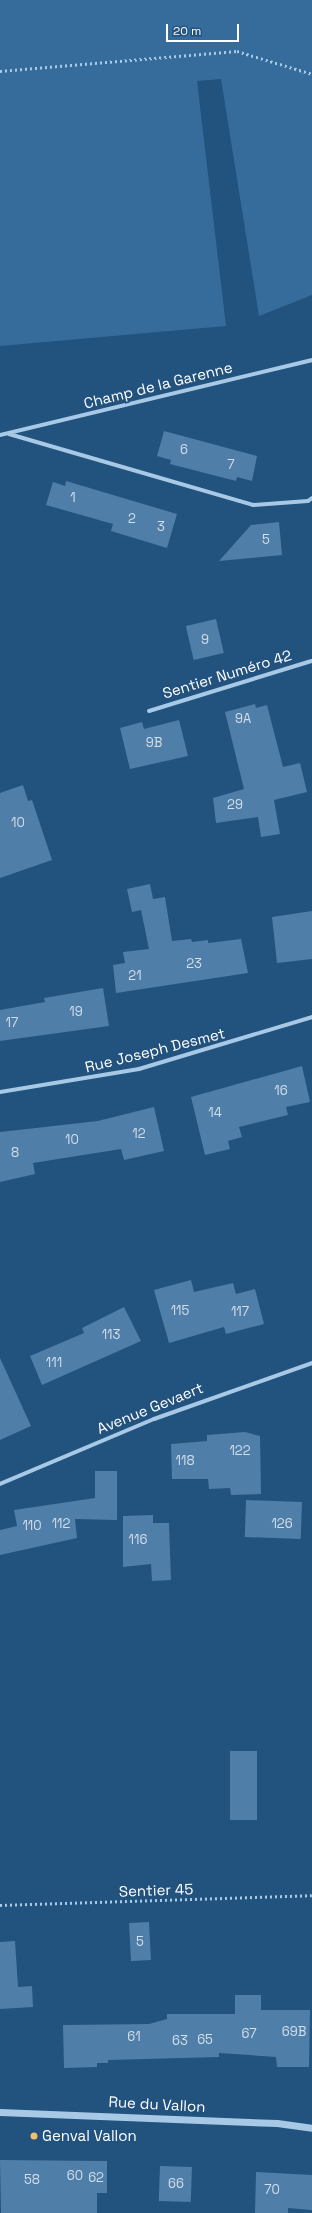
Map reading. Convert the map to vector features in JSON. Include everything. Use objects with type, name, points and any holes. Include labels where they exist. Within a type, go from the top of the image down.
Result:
[{"type":"street","name":"Champ de la Garenne","points":[[0,436],[312,360]]},
{"type":"street","name":"Champ de la Garenne","points":[[9,434],[253,505],[311,501]]},
{"type":"street","name":"Sentier Numéro 42","points":[[149,711],[312,661]]},
{"type":"street","name":"Rue Joseph Desmet","points":[[0,1092],[139,1069],[312,1017]]},
{"type":"street","name":"Avenue Gevaert","points":[[0,1484],[161,1416],[312,1363]]},
{"type":"street","name":"Rue du Vallon","points":[[0,2112],[277,2123],[312,2128]]},
{"type":"path","points":[[0,71],[237,51],[312,74]]},
{"type":"path","name":"Sentier 45","points":[[0,1905],[312,1895]]},
{"type":"shaded area","points":[[0,0],[312,0],[312,295],[259,316],[221,79],[197,81],[226,326],[0,346]]},
{"type":"building","points":[[164,431],[257,456],[252,481],[237,477],[236,481],[170,464],[171,460],[157,456]]},
{"type":"building","points":[[66,481],[177,514],[167,548],[111,531],[113,524],[46,505],[53,482],[65,486]]},
{"type":"building","points":[[279,522],[282,555],[219,561],[251,525]]},
{"type":"building","points":[[216,619],[224,653],[194,660],[186,626]]},
{"type":"building","points":[[255,704],[256,708],[267,705],[283,767],[300,763],[307,792],[274,800],[280,834],[261,837],[258,817],[216,823],[213,798],[244,789],[225,712]]},
{"type":"building","points":[[179,720],[188,756],[130,769],[120,728],[142,722],[144,729]]},
{"type":"building","points":[[23,785],[28,801],[32,800],[52,860],[0,878],[0,793]]},
{"type":"building","points":[[150,884],[153,899],[165,897],[172,941],[191,939],[192,942],[208,940],[208,943],[241,939],[248,973],[116,993],[113,965],[125,963],[123,952],[149,949],[141,910],[132,912],[127,889]]},
{"type":"building","points":[[312,911],[312,959],[277,963],[272,917]]},
{"type":"building","points":[[103,988],[109,1026],[0,1041],[0,1010],[45,1002],[44,998]]},
{"type":"building","points":[[302,1066],[310,1102],[286,1107],[288,1115],[239,1127],[242,1137],[228,1141],[230,1149],[205,1155],[191,1097]]},
{"type":"building","points":[[154,1107],[164,1151],[124,1160],[121,1149],[33,1163],[35,1174],[0,1182],[0,1132],[98,1121]]},
{"type":"building","points":[[191,1280],[194,1292],[233,1283],[236,1294],[255,1289],[264,1324],[226,1334],[224,1327],[169,1343],[154,1290]]},
{"type":"building","points":[[124,1307],[141,1341],[42,1385],[30,1356],[84,1333],[82,1328]]},
{"type":"building","points":[[0,1358],[31,1426],[0,1440]]},
{"type":"building","points":[[245,1432],[260,1436],[261,1494],[231,1495],[230,1488],[209,1489],[208,1479],[172,1479],[171,1444],[207,1441],[207,1435]]},
{"type":"building","points":[[95,1471],[117,1471],[117,1520],[75,1519],[77,1538],[0,1555],[0,1530],[17,1526],[14,1510],[95,1498]]},
{"type":"building","points":[[246,1500],[302,1502],[301,1539],[245,1537]]},
{"type":"building","points":[[153,1515],[153,1523],[169,1523],[171,1580],[152,1581],[151,1564],[123,1567],[123,1516]]},
{"type":"building","points":[[230,1751],[257,1751],[257,1820],[230,1820]]},
{"type":"building","points":[[149,1922],[151,1960],[131,1961],[129,1923]]},
{"type":"building","points":[[15,1941],[18,1987],[32,1986],[33,2007],[0,2009],[0,1942]]},
{"type":"building","points":[[235,1995],[261,1995],[261,2010],[310,2010],[309,2067],[277,2067],[276,2057],[219,2053],[219,2057],[108,2060],[108,2063],[97,2063],[97,2067],[64,2068],[63,2025],[149,2024],[167,2019],[167,2014],[235,2014]]},
{"type":"building","points":[[0,2160],[107,2161],[107,2193],[97,2193],[97,2213],[1,2213]]},
{"type":"building","points":[[160,2166],[192,2167],[191,2202],[159,2201]]},
{"type":"building","points":[[256,2172],[312,2175],[312,2210],[288,2208],[288,2213],[255,2213]]},
{"type":"place","name":"Genval Vallon","points":[[34,2136]]}]
